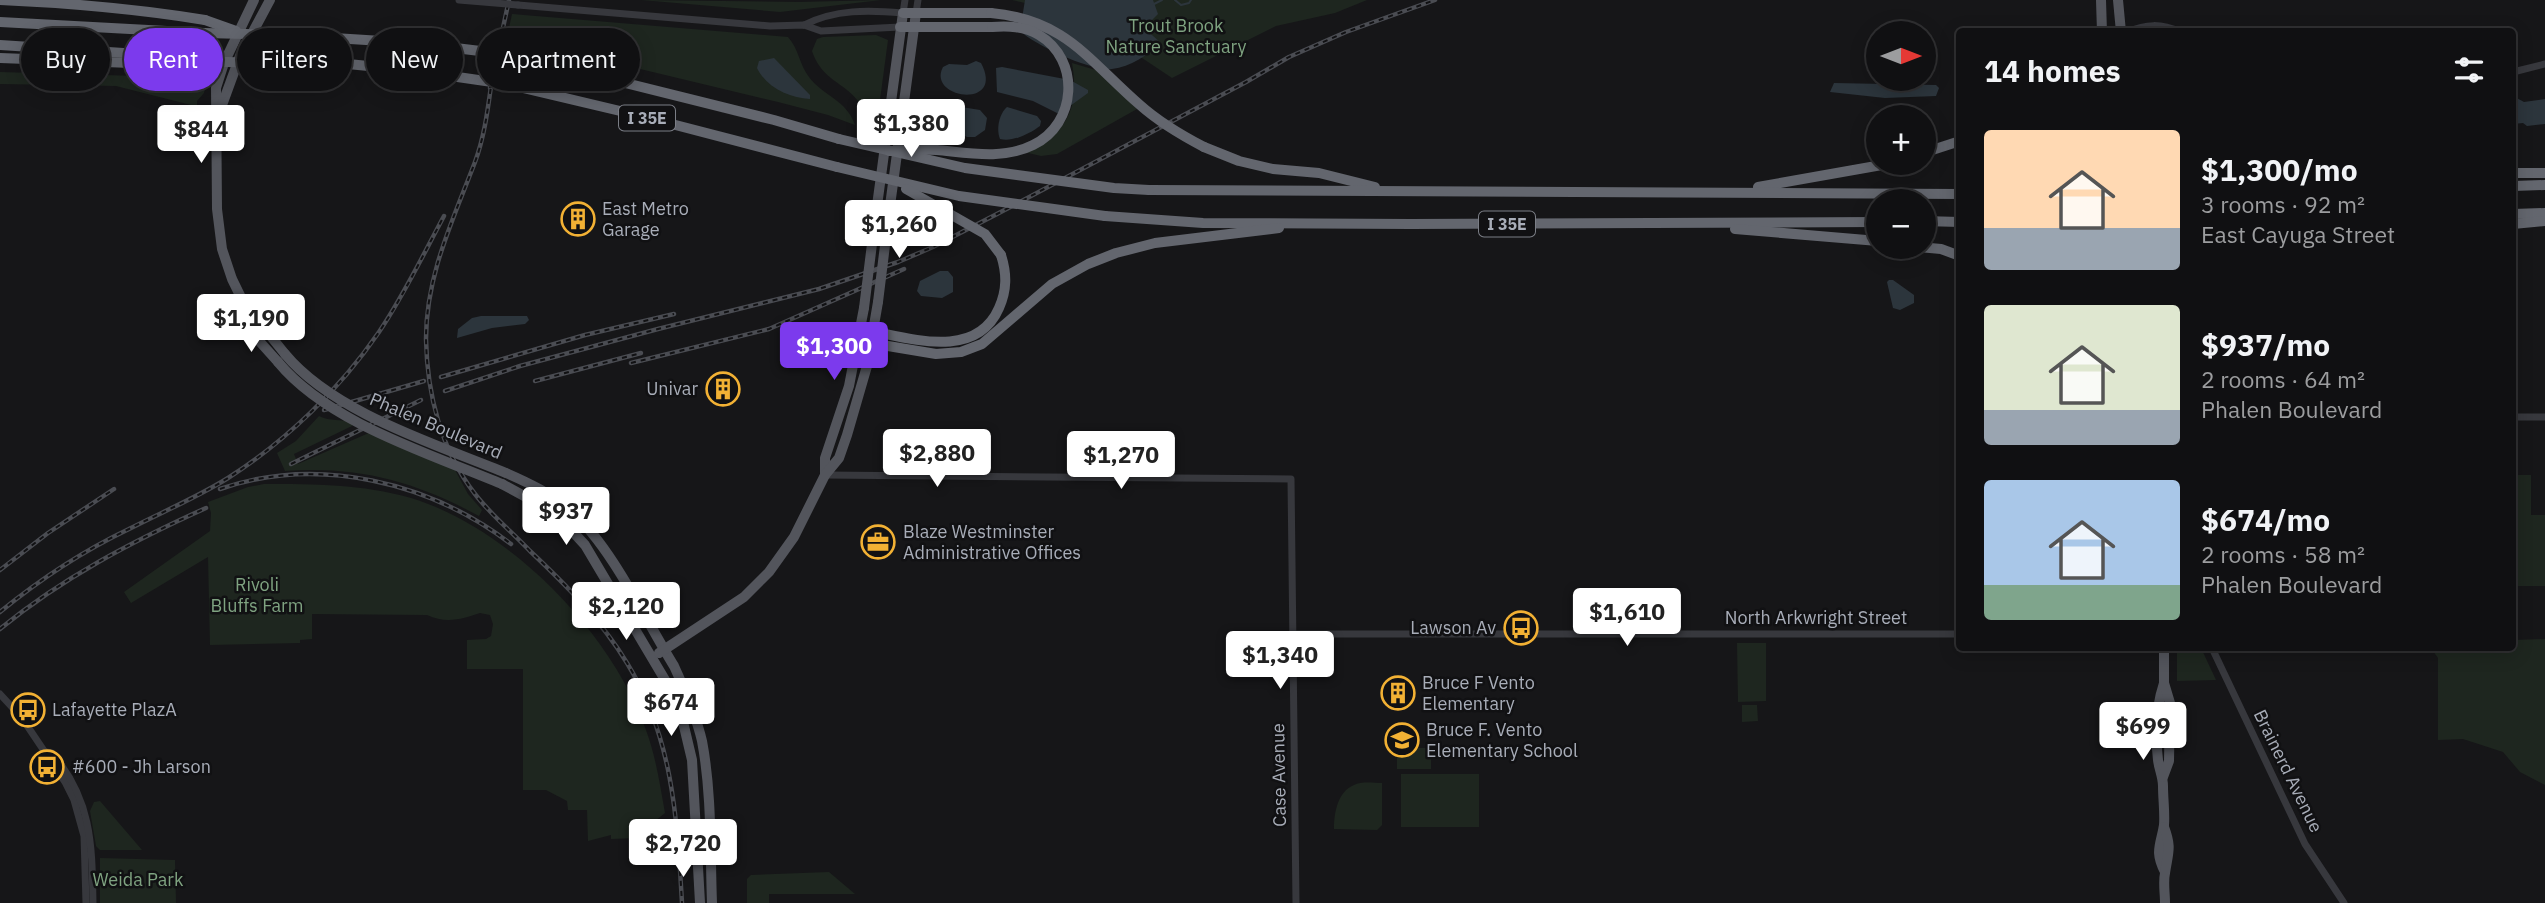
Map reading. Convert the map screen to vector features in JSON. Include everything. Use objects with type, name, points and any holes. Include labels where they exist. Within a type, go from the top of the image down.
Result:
[{"type":"highway","points":[[0,0],[174,15],[205,20],[237,31]]},
{"type":"highway","points":[[903,13],[991,13],[1024,17],[1067,38],[1142,107],[1179,134],[1204,147],[1251,164],[1294,172],[1319,173],[1391,191]]},
{"type":"highway","name":"I 35E","points":[[0,22],[237,34]]},
{"type":"highway","points":[[889,151],[935,150],[983,155],[1002,154],[1030,147],[1055,128],[1068,102],[1070,85],[1061,58],[1049,43],[1033,33],[1011,26],[900,27]]},
{"type":"highway","name":"I 35E","points":[[352,39],[414,43],[513,55],[889,151],[1000,173],[1114,188],[1956,194]]},
{"type":"highway","points":[[0,45],[124,53]]},
{"type":"highway","name":"I 35E","points":[[0,58],[124,63]]},
{"type":"highway","name":"I 35E","points":[[223,62],[348,64],[506,84],[959,196],[1105,216],[1190,222],[1866,222]]},
{"type":"highway","points":[[1936,149],[1956,142]]},
{"type":"highway","points":[[1718,192],[1787,183],[1866,168]]},
{"type":"highway","points":[[2516,173],[2545,173]]},
{"type":"highway","points":[[860,329],[942,342],[963,340],[974,335],[992,319],[1000,306],[1006,278],[1001,255],[985,234],[888,180]]},
{"type":"highway","points":[[2516,186],[2545,185]]},
{"type":"highway","points":[[2516,214],[2545,213]]},
{"type":"highway","points":[[2516,223],[2545,221]]},
{"type":"highway","points":[[1936,222],[1956,222]]},
{"type":"highway","points":[[858,341],[936,354],[961,352],[982,344],[1052,284],[1088,264],[1116,253],[1155,243],[1331,223]]},
{"type":"highway","points":[[1669,223],[1866,240]]},
{"type":"highway","points":[[1936,249],[1956,255]]},
{"type":"main road","name":"Phalen Boulevard","points":[[254,0],[219,78],[215,100],[216,197],[219,236],[232,279],[260,342],[343,402],[506,473],[551,496],[572,512],[595,537],[683,685],[701,739],[706,779],[712,903]]},
{"type":"main road","points":[[217,120],[240,56],[270,0]]},
{"type":"main road","points":[[2101,0],[2102,28]]},
{"type":"main road","points":[[2118,0],[2121,28]]},
{"type":"main road","points":[[825,475],[825,458],[842,409],[864,307],[903,13]]},
{"type":"main road","points":[[653,657],[724,612],[769,572],[799,529],[825,475],[839,458],[855,410],[872,343],[916,13]]},
{"type":"main road","name":"Phalen Boulevard","points":[[281,358],[298,384],[336,412],[502,484],[546,508],[576,534],[592,555],[653,657],[678,706],[692,760],[700,903]]},
{"type":"main road","points":[[2164,651],[2164,684],[2158,702],[2158,761],[2163,777],[2164,827],[2159,838],[2159,859],[2165,872],[2165,903]]},
{"type":"street","points":[[459,0],[770,26],[804,25],[821,31],[900,27]]},
{"type":"street","points":[[804,25],[822,16],[878,11],[903,13],[905,0]]},
{"type":"street","points":[[916,13],[918,0]]},
{"type":"street","points":[[2136,28],[2154,25],[2170,28]]},
{"type":"street","points":[[2516,71],[2545,64]]},
{"type":"street","points":[[2516,417],[2545,417]]},
{"type":"street","name":"Case Avenue","points":[[825,475],[1291,479],[1296,903]]},
{"type":"street","name":"North Arkwright Street","points":[[1293,634],[1956,634]]},
{"type":"street","name":"Brainerd Avenue","points":[[2213,651],[2305,844],[2344,903]]},
{"type":"street","points":[[0,694],[22,718],[46,752],[52,752],[65,769],[82,811],[92,853],[93,903]]},
{"type":"street","points":[[82,811],[86,903]]},
{"type":"green space","points":[[641,0],[799,2],[881,0],[780,12]]},
{"type":"green space","name":"Trout Brook Nature Sanctuary","points":[[1012,0],[1367,0],[1335,13],[1276,26],[1172,78],[1076,14]]},
{"type":"green space","points":[[512,14],[788,37],[809,77],[841,104],[855,125],[828,115],[640,69],[640,28],[509,28]]},
{"type":"green space","points":[[876,35],[888,40],[876,130],[870,129],[859,102],[825,73],[812,51],[817,39],[823,37]]},
{"type":"green space","points":[[1072,63],[1099,71],[1137,109],[1057,154],[1041,156],[1024,152],[1051,137],[1067,118],[1074,94]]},
{"type":"green space","points":[[0,72],[21,73],[21,84],[0,84]]},
{"type":"green space","points":[[110,75],[124,76],[124,88],[110,86]]},
{"type":"green space","points":[[136,91],[204,91],[197,105]]},
{"type":"green space","points":[[319,416],[352,423],[352,426],[294,454],[298,464],[371,432],[454,468],[468,494],[482,510],[479,516],[432,494],[385,478],[337,471],[285,471],[277,453],[296,441]]},
{"type":"green space","points":[[2516,475],[2531,475],[2531,515],[2545,515],[2545,586],[2516,586]]},
{"type":"green space","name":"Rivoli Bluffs Farm","points":[[264,484],[356,487],[411,498],[448,513],[485,533],[520,559],[553,589],[583,622],[609,657],[630,693],[646,730],[665,813],[650,825],[646,842],[638,838],[611,839],[611,835],[588,841],[587,810],[568,810],[567,801],[546,790],[523,790],[523,669],[467,669],[467,640],[486,639],[491,636],[493,624],[490,615],[480,613],[448,620],[427,615],[312,614],[312,639],[300,640],[300,643],[210,645],[208,557],[131,603],[124,592],[210,531],[211,513],[208,502]]},
{"type":"green space","points":[[2545,639],[2545,785],[2520,772],[2503,752],[2463,739],[2438,740],[2438,658],[2433,651],[2516,651],[2516,640]]},
{"type":"green space","points":[[1737,643],[1766,643],[1766,701],[1738,702]]},
{"type":"green space","points":[[2177,651],[2202,651],[2216,680],[2177,681]]},
{"type":"green space","points":[[1742,705],[1757,705],[1758,721],[1742,722]]},
{"type":"green space","points":[[1397,748],[1431,748],[1431,769],[1397,769]]},
{"type":"green space","points":[[1401,774],[1479,774],[1479,827],[1401,827]]},
{"type":"green space","points":[[1360,783],[1382,783],[1382,825],[1377,830],[1334,829],[1340,798],[1348,788]]},
{"type":"green space","points":[[100,801],[142,850],[100,850],[96,846],[90,811],[94,802]]},
{"type":"green space","name":"Weida Park","points":[[100,858],[175,860],[176,903],[100,903]]},
{"type":"green space","points":[[829,872],[855,894],[769,894],[769,903],[747,903],[747,879],[751,875]]},
{"type":"shaded area","points":[[1025,0],[1153,0],[1158,14],[1144,28],[1161,43],[1126,66],[1103,69],[1078,62],[1050,50],[1020,31]]},
{"type":"shaded area","points":[[774,58],[810,95],[810,99],[786,94],[766,81],[757,68],[759,61]]},
{"type":"shaded area","points":[[976,61],[981,63],[986,78],[983,88],[965,95],[945,86],[941,78],[943,67],[949,64],[967,65]]},
{"type":"shaded area","points":[[996,68],[1070,80],[1088,90],[1088,93],[1059,114],[1033,101],[997,92]]},
{"type":"shaded area","points":[[1834,83],[1866,84],[1866,91],[1936,91],[1936,85],[1939,88],[1936,96],[1885,98],[1830,92]]},
{"type":"shaded area","points":[[2516,98],[2524,102],[2545,99],[2545,124],[2527,126],[2523,123],[2516,124]]},
{"type":"shaded area","points":[[949,105],[980,110],[987,118],[985,130],[975,137],[967,137],[947,128],[944,110]]},
{"type":"shaded area","points":[[1007,107],[1037,116],[1041,121],[1040,126],[1021,137],[1000,139],[999,122]]},
{"type":"shaded area","points":[[940,271],[948,271],[953,277],[953,292],[942,298],[921,296],[917,291],[920,281]]},
{"type":"shaded area","points":[[1889,280],[1914,295],[1914,303],[1900,310],[1893,308],[1887,282]]},
{"type":"shaded area","points":[[527,316],[529,320],[525,324],[492,328],[457,338],[458,329],[472,318]]},
{"type":"waterway","points":[[1154,4],[1162,0]]},
{"type":"waterway","points":[[1175,0],[1181,5],[1191,0]]},
{"type":"railway","points":[[503,28],[509,0]]},
{"type":"railway","points":[[445,391],[520,366],[819,289],[898,262],[997,214],[1289,57],[1346,32],[1435,0]]},
{"type":"railway","points":[[490,91],[478,152],[442,248],[431,293],[426,339],[433,401],[453,459],[475,494],[594,618],[617,647],[642,691],[654,720],[670,779],[682,903]]},
{"type":"railway","points":[[0,612],[78,556],[228,478],[291,431],[347,374],[379,332],[444,216]]},
{"type":"railway","points":[[631,363],[769,329],[904,269]]},
{"type":"railway","points":[[441,377],[585,335],[674,314]]},
{"type":"railway","points":[[535,381],[641,353]]},
{"type":"railway","points":[[324,410],[424,381]]},
{"type":"railway","points":[[291,464],[421,400]]},
{"type":"railway","points":[[220,489],[257,479],[295,475],[334,475],[372,480],[445,504],[479,522],[511,544]]},
{"type":"railway","points":[[0,570],[48,533],[114,489]]},
{"type":"railway","points":[[0,629],[73,577],[206,508]]},
{"type":"place","name":"East Metro Garage","points":[[578,219]]},
{"type":"place","name":"Univar","points":[[723,389]]},
{"type":"place","name":"Blaze Westminster Administrative Offices","points":[[878,542]]},
{"type":"place","name":"Lawson Av","points":[[1521,628]]},
{"type":"place","name":"Bruce F Vento Elementary","points":[[1398,693]]},
{"type":"place","name":"Lafayette PlazA","points":[[28,710]]},
{"type":"place","name":"Bruce F. Vento Elementary School","points":[[1402,740]]},
{"type":"place","name":"#600 - Jh Larson","points":[[47,767]]}]
